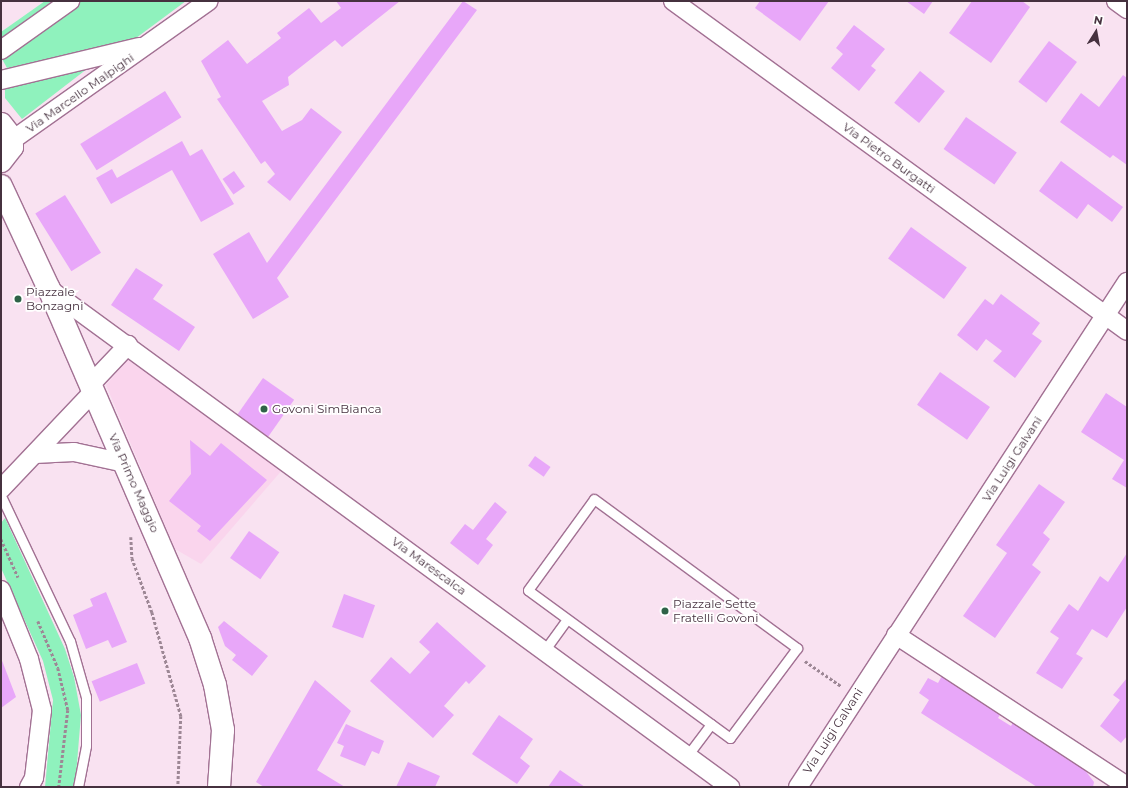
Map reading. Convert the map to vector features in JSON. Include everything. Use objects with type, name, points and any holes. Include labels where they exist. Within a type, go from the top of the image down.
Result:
[{"type":"main road","name":"Via Primo Maggio","points":[[5,145],[2,188],[49,289],[190,612],[215,685],[223,730],[219,787]]},
{"type":"street","points":[[1,50],[70,1]]},
{"type":"street","name":"Via Marcello Malpighi","points":[[5,145],[210,1]]},
{"type":"street","name":"Via Pietro Burgatti","points":[[673,1],[1127,331]]},
{"type":"street","points":[[1116,1],[1127,9]]},
{"type":"street","name":"Via Marcello Malpighi","points":[[1,80],[150,44]]},
{"type":"street","name":"Via Luigi Galvani","points":[[798,787],[1127,282]]},
{"type":"street","name":"Via Marescalca","points":[[49,289],[128,345],[730,787]]},
{"type":"street","points":[[1,488],[36,454],[128,345]]},
{"type":"street","points":[[36,454],[74,452],[125,463]]},
{"type":"street","points":[[1,590],[29,659],[42,710],[34,778],[29,787]]},
{"type":"street","points":[[896,635],[1127,786]]},
{"type":"lane","points":[[1,496],[70,641],[86,697],[86,746],[78,787]]},
{"type":"lane","points":[[594,499],[797,648],[730,738],[567,619],[528,590],[594,499]]},
{"type":"lane","points":[[544,651],[567,619]]},
{"type":"lane","points":[[688,756],[711,724]]},
{"type":"path","points":[[131,534],[132,558],[152,612],[181,716],[178,787]]},
{"type":"path","points":[[793,653],[856,696]]},
{"type":"shaded area","points":[[132,355],[283,469],[201,564],[175,549],[106,385]]},
{"type":"green space","points":[[45,1],[186,1],[132,41],[7,68],[1,57],[1,32]]},
{"type":"green space","points":[[96,62],[22,119],[5,98],[5,87]]},
{"type":"green space","points":[[5,518],[65,649],[74,677],[81,715],[75,787],[45,787],[53,700],[43,661],[1,568],[1,523]]},
{"type":"building","points":[[336,1],[400,1],[342,47],[335,40],[288,77],[289,85],[262,101],[282,131],[302,120],[311,108],[342,132],[290,201],[267,182],[275,174],[265,161],[261,164],[217,99],[221,97],[201,61],[228,40],[247,64],[281,38],[277,33],[309,8],[321,23],[341,8]]},
{"type":"building","points":[[463,1],[477,10],[277,278],[289,297],[253,319],[213,254],[249,232],[267,263]]},
{"type":"building","points":[[760,1],[829,1],[800,41],[755,8]]},
{"type":"building","points":[[906,1],[933,1],[924,14]]},
{"type":"building","points":[[972,1],[1022,1],[1030,7],[991,63],[949,33]]},
{"type":"building","points":[[854,25],[885,49],[871,66],[876,70],[859,91],[831,68],[843,54],[836,48]]},
{"type":"building","points":[[1049,41],[1077,62],[1046,103],[1018,82]]},
{"type":"building","points":[[920,71],[945,91],[919,123],[894,103]]},
{"type":"building","points":[[1123,75],[1127,78],[1127,165],[1113,155],[1110,158],[1060,122],[1081,93],[1099,107]]},
{"type":"building","points":[[165,91],[181,117],[97,170],[80,144]]},
{"type":"building","points":[[966,117],[1017,153],[994,185],[944,149]]},
{"type":"building","points":[[182,141],[190,156],[202,149],[234,204],[201,222],[172,170],[111,204],[96,178],[112,169],[117,178]]},
{"type":"building","points":[[1061,161],[1123,207],[1112,222],[1088,204],[1077,219],[1039,191]]},
{"type":"building","points":[[234,171],[245,187],[233,195],[223,179]]},
{"type":"building","points":[[65,195],[101,253],[71,271],[35,214]]},
{"type":"building","points":[[911,227],[967,268],[944,299],[888,259]]},
{"type":"building","points":[[136,268],[163,285],[153,299],[195,327],[179,351],[111,305]]},
{"type":"building","points":[[1001,294],[1040,323],[1032,334],[1042,341],[1015,378],[993,361],[1002,351],[986,339],[977,351],[957,335],[985,299],[993,305]]},
{"type":"building","points":[[940,372],[990,407],[967,440],[917,405]]},
{"type":"building","name":"Govoni SimBianca","points":[[263,378],[294,400],[267,439],[235,417]]},
{"type":"building","points":[[1106,393],[1127,407],[1127,488],[1112,479],[1124,460],[1081,432]]},
{"type":"building","points":[[190,440],[210,456],[221,443],[267,480],[210,541],[197,531],[201,526],[169,501],[191,474]]},
{"type":"building","points":[[535,456],[551,467],[544,477],[528,466]]},
{"type":"building","points":[[1039,484],[1065,502],[1043,533],[1050,539],[1032,565],[1041,572],[995,638],[963,616],[1007,553],[996,545]]},
{"type":"building","points":[[495,502],[507,512],[486,539],[493,545],[478,565],[450,543],[465,524],[473,530]]},
{"type":"building","points":[[249,531],[279,552],[260,579],[230,558]]},
{"type":"building","points":[[1127,553],[1127,607],[1107,638],[1092,629],[1076,654],[1083,658],[1062,689],[1036,673],[1059,638],[1050,632],[1069,604],[1078,611],[1100,576],[1108,582]]},
{"type":"building","points":[[106,592],[127,642],[112,648],[108,640],[86,649],[73,615],[93,606],[90,599]]},
{"type":"building","points":[[344,594],[375,605],[363,638],[332,627]]},
{"type":"building","points":[[224,621],[268,656],[252,676],[232,660],[236,655],[225,646],[218,627]]},
{"type":"building","points":[[437,622],[486,666],[469,684],[466,681],[444,706],[454,715],[433,738],[370,681],[391,657],[410,674],[430,652],[419,642]]},
{"type":"building","points":[[1,658],[16,697],[1,708]]},
{"type":"building","points":[[137,663],[145,683],[100,702],[92,681]]},
{"type":"building","points":[[944,672],[1003,710],[998,718],[1011,726],[1015,719],[1075,757],[1094,782],[1093,787],[1037,787],[921,713],[929,700],[919,693],[928,678],[938,683]]},
{"type":"building","points":[[1127,678],[1127,736],[1121,743],[1100,726],[1120,700],[1113,695]]},
{"type":"building","points":[[315,680],[351,711],[317,770],[345,787],[264,787],[256,782]]},
{"type":"building","points":[[499,715],[533,739],[520,758],[530,766],[517,784],[472,754]]},
{"type":"building","points":[[346,724],[384,741],[379,754],[372,751],[365,766],[340,756],[344,746],[337,743]]},
{"type":"building","points":[[408,762],[440,776],[435,787],[396,787]]},
{"type":"building","points":[[560,770],[585,787],[548,787]]},
{"type":"place","name":"Piazzale Bonzagni","points":[[18,299]]},
{"type":"place","name":"Govoni SimBianca","points":[[264,409]]},
{"type":"place","name":"Piazzale Sette Fratelli Govoni","points":[[665,611]]}]
